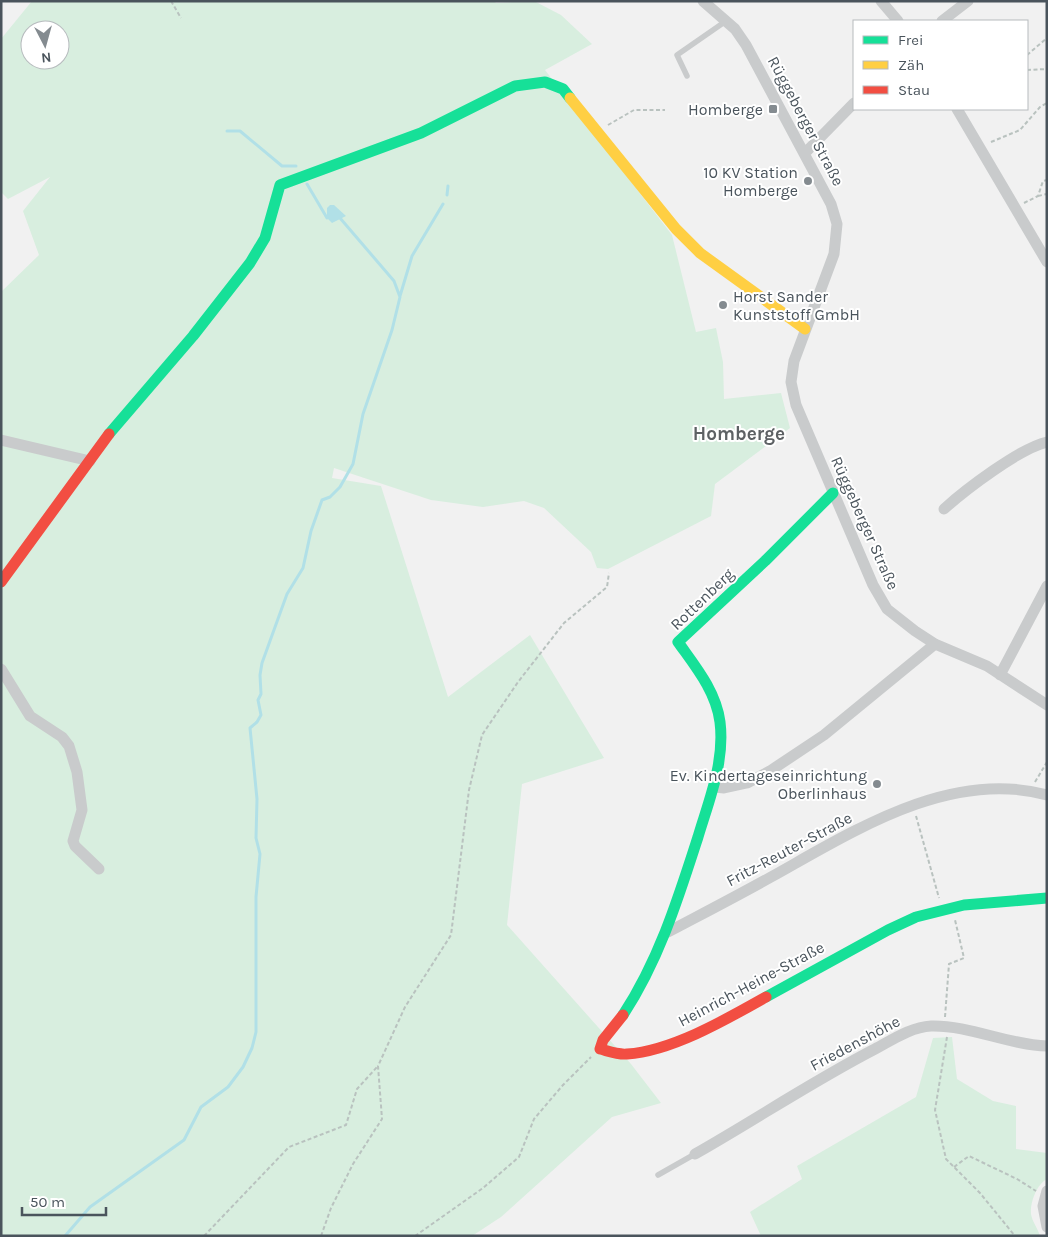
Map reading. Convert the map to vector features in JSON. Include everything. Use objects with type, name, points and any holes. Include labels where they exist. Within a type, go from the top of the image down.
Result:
[{"type":"street","name":"Rüggeberger Straße","points":[[703,1],[726,21],[746,45],[762,70],[832,204],[837,234],[831,263],[794,361],[791,382],[796,404],[873,585],[887,609],[896,618],[935,644],[974,659],[1047,705]]},
{"type":"street","points":[[881,1],[897,20]]},
{"type":"street","points":[[943,20],[968,1]]},
{"type":"street","points":[[1,582],[118,422],[193,336],[250,263],[265,238],[280,185],[421,133],[515,86],[531,81],[547,81],[563,89],[671,224],[700,253],[805,329]]},
{"type":"street","points":[[805,153],[853,104]]},
{"type":"street","points":[[958,110],[1047,262]]},
{"type":"street","points":[[1,440],[90,461]]},
{"type":"street","points":[[944,509],[967,488],[1026,450],[1047,442]]},
{"type":"street","name":"Rottenberg","points":[[715,786],[722,741],[719,719],[702,676],[678,642],[765,561],[833,493]]},
{"type":"street","points":[[1000,675],[1047,586]]},
{"type":"street","points":[[600,1049],[603,1040],[641,988],[668,932],[715,786],[724,788],[747,783],[770,771],[824,736],[935,644]]},
{"type":"street","points":[[1,669],[30,716],[62,737],[69,746],[77,772],[82,810],[73,841],[75,846],[100,869]]},
{"type":"street","name":"Fritz-Reuter-Straße","points":[[668,932],[847,835],[913,807],[958,793],[986,789],[1030,790],[1047,795]]},
{"type":"street","name":"Heinrich-Heine-Straße","points":[[600,1049],[624,1054],[667,1045],[739,1012],[828,962],[915,917],[992,900],[1047,898]]},
{"type":"street","name":"Friedenshöhe","points":[[695,1154],[860,1057],[898,1037],[922,1028],[947,1028],[1010,1042],[1047,1046]]},
{"type":"street","points":[[1046,1194],[1044,1218],[1047,1227]]},
{"type":"lane","points":[[687,76],[677,54],[726,21]]},
{"type":"lane","points":[[658,1175],[695,1154]]},
{"type":"path","points":[[171,1],[181,18]]},
{"type":"path","points":[[1028,54],[1047,38]]},
{"type":"path","points":[[1028,70],[1047,69]]},
{"type":"path","points":[[979,147],[1020,130],[1040,107],[1047,103]]},
{"type":"path","points":[[595,128],[634,110],[665,110]]},
{"type":"path","points":[[1038,196],[1043,181],[1047,180]]},
{"type":"path","points":[[1015,208],[1038,196],[1047,194]]},
{"type":"path","points":[[204,1236],[289,1147],[346,1125],[357,1089],[378,1066],[405,1007],[451,935],[469,790],[482,735],[518,682],[564,623],[607,587],[609,573]]},
{"type":"path","points":[[1030,790],[1047,762]]},
{"type":"path","points":[[913,807],[964,958],[949,964],[947,1028],[935,1110],[946,1159],[980,1192],[1015,1236]]},
{"type":"path","points":[[415,1236],[483,1188],[520,1157],[534,1119],[562,1084],[600,1049]]},
{"type":"path","points":[[321,1236],[331,1208],[353,1164],[382,1119],[378,1066]]},
{"type":"path","points":[[954,1167],[969,1156],[1017,1178],[1046,1194]]},
{"type":"green space","points":[[32,1],[494,1],[496,3],[534,1],[561,15],[592,44],[545,70],[672,235],[696,332],[716,328],[723,362],[724,399],[781,393],[790,428],[715,484],[711,516],[608,569],[597,568],[591,552],[544,508],[524,501],[483,507],[431,500],[334,468],[332,478],[381,486],[448,697],[530,635],[604,758],[522,784],[507,925],[631,1064],[661,1103],[612,1117],[501,1217],[472,1236],[1,1236],[1,292],[39,255],[23,211],[50,177],[8,199],[1,192],[1,39]]},
{"type":"green space","points":[[952,1037],[957,1079],[993,1101],[1016,1106],[1016,1149],[1047,1153],[1047,1179],[1037,1189],[1031,1209],[1032,1217],[1040,1236],[761,1236],[750,1212],[802,1179],[797,1166],[916,1097],[933,1038]]},
{"type":"water","points":[[330,205],[334,205],[346,216],[332,223],[327,218],[327,208]]},
{"type":"waterway","points":[[227,131],[240,131],[282,166],[296,166]]},
{"type":"waterway","points":[[307,184],[327,218]]},
{"type":"waterway","points":[[447,195],[448,186]]},
{"type":"waterway","points":[[400,296],[412,256],[443,204]]},
{"type":"waterway","points":[[65,1236],[90,1207],[184,1140],[201,1107],[228,1087],[243,1067],[252,1048],[256,1032],[256,897],[260,854],[256,838],[257,799],[250,728],[261,715],[258,700],[261,694],[260,675],[262,663],[287,594],[303,568],[311,531],[322,500],[330,497],[340,487],[353,464],[363,414],[392,330],[400,297],[394,281],[340,218]]},
{"type":"traffic: fast","points":[[109,434],[193,336],[250,263],[265,238],[280,185],[421,133],[515,86],[545,82],[563,89],[570,98]]},
{"type":"traffic: fast","points":[[623,1015],[647,973],[666,929],[698,837],[718,766],[721,737],[718,711],[704,679],[678,642],[765,561],[833,493]]},
{"type":"traffic: fast","points":[[766,997],[888,930],[916,917],[964,905],[1047,898]]},
{"type":"traffic: slow","points":[[570,98],[676,229],[700,253],[805,329]]},
{"type":"traffic: jam","points":[[1,582],[109,434]]},
{"type":"traffic: jam","points":[[623,1015],[603,1040],[600,1049],[624,1054],[644,1052],[662,1047],[699,1033],[766,997]]},
{"type":"place","name":"Homberge","points":[[773,109]]},
{"type":"place","name":"10 KV Station Homberge","points":[[808,181]]},
{"type":"place","name":"Horst Sander Kunststoff GmbH","points":[[723,305]]},
{"type":"place","name":"Ev. Kindertageseinrichtung Oberlinhaus","points":[[877,784]]},
{"type":"district","name":"Homberge","points":[[739,434]]}]
